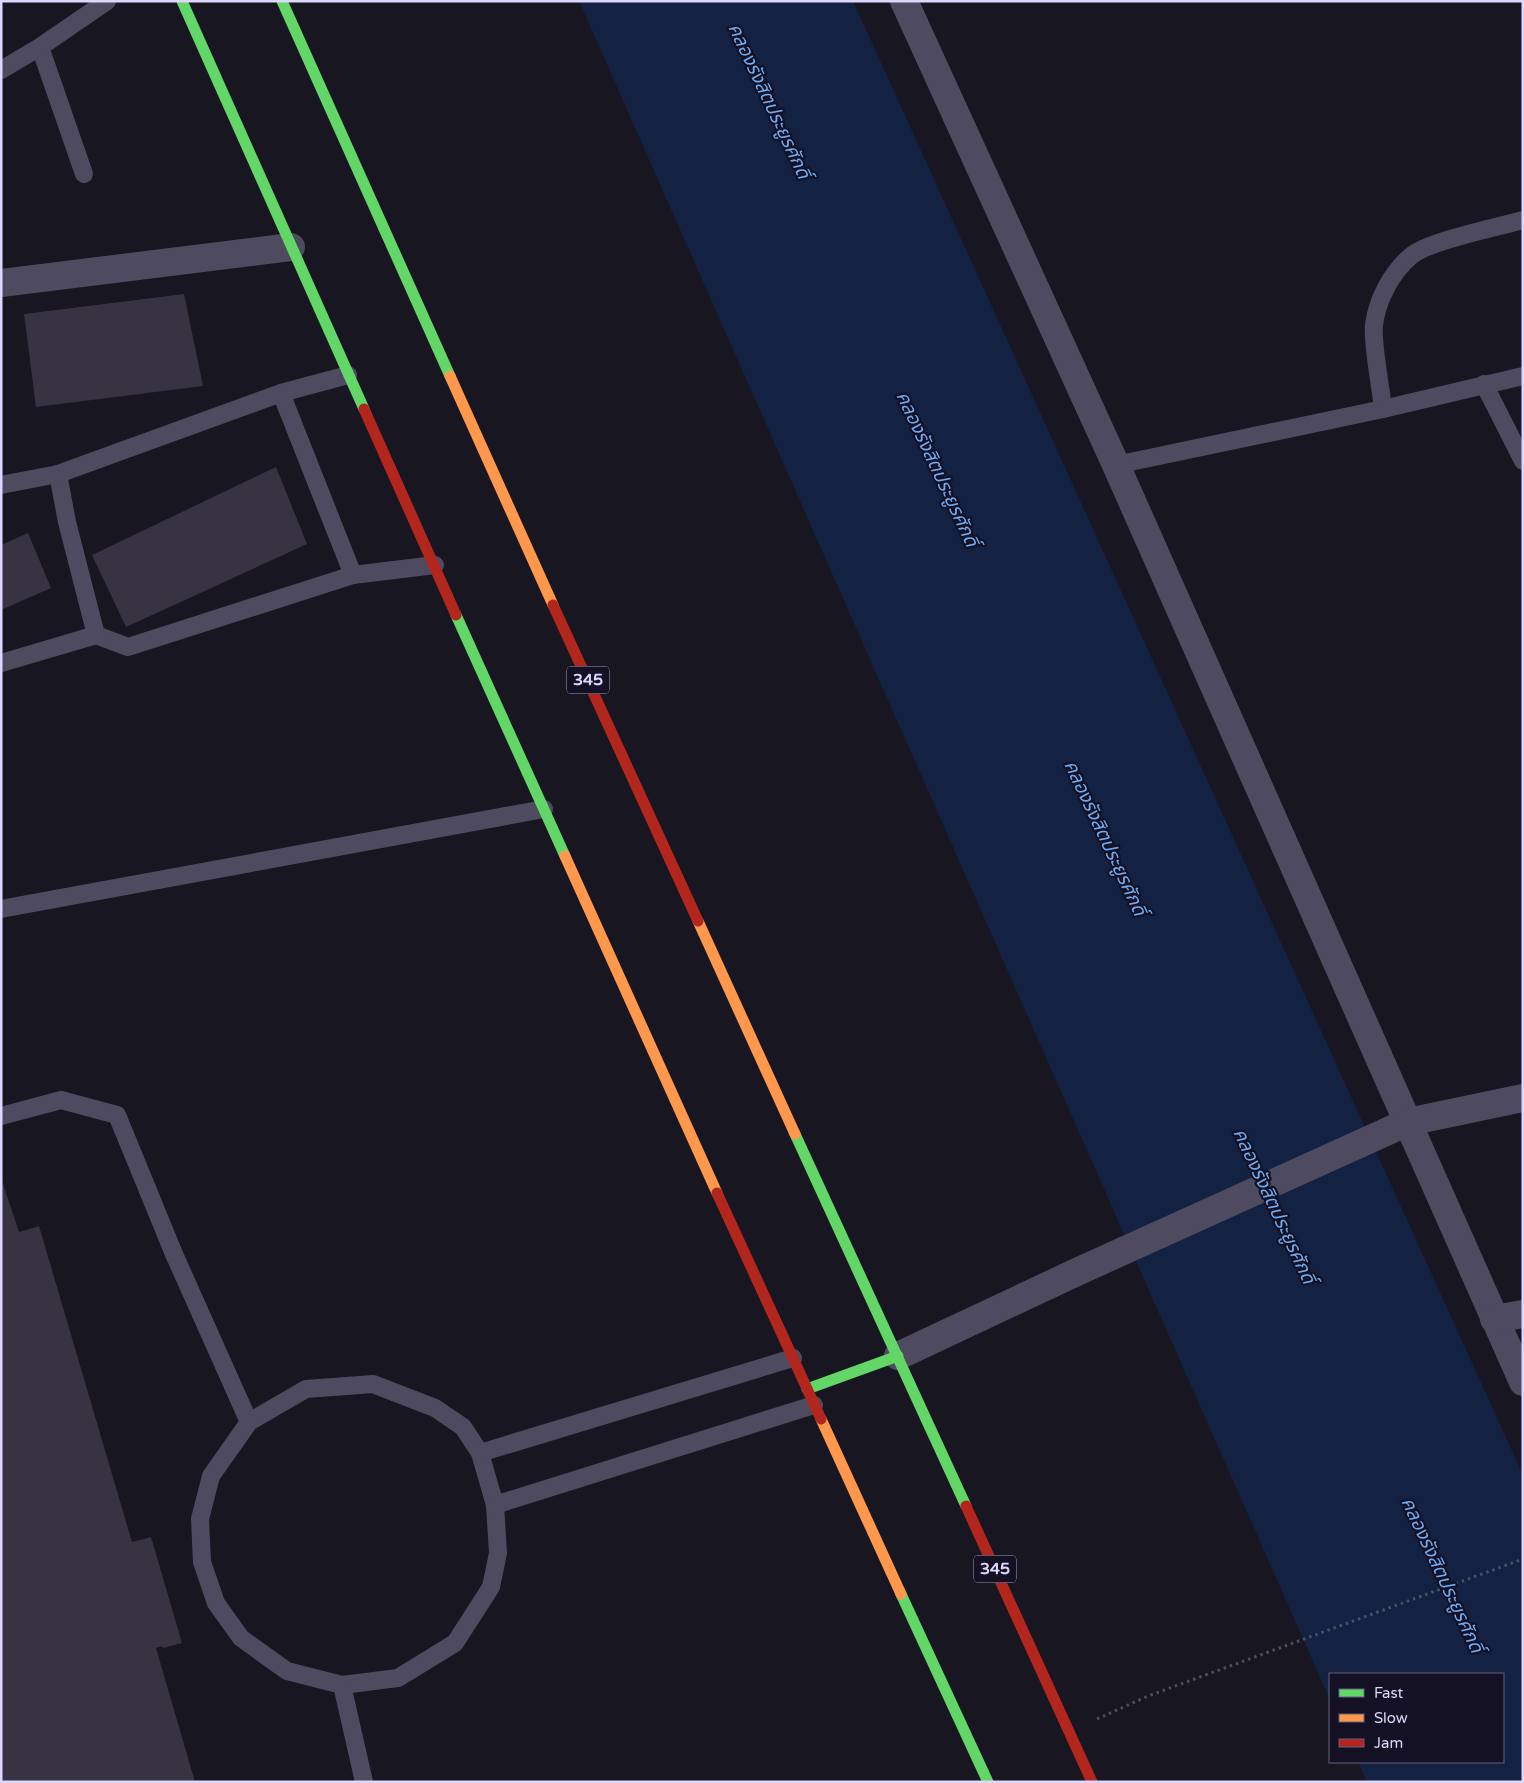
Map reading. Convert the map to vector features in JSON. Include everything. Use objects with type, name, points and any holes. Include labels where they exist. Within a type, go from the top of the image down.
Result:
[{"type":"main road","points":[[182,1],[348,375],[810,1397],[988,1782]]},
{"type":"main road","name":"345","points":[[282,1],[527,548],[1092,1782]]},
{"type":"main road","points":[[810,1397],[898,1356]]},
{"type":"street","points":[[904,1],[1116,465],[1494,1319],[1522,1378]]},
{"type":"street","points":[[1,283],[291,246]]},
{"type":"street","points":[[898,1356],[1079,1271],[1408,1122],[1523,1098]]},
{"type":"street","points":[[1494,1319],[1523,1314]]},
{"type":"lane","points":[[1,70],[40,47],[107,1]]},
{"type":"lane","points":[[40,47],[84,174]]},
{"type":"lane","points":[[1383,409],[1374,327],[1380,300],[1394,276],[1412,255],[1445,241],[1523,220]]},
{"type":"lane","points":[[1,485],[58,474],[281,393],[348,375]]},
{"type":"lane","points":[[1116,465],[1383,409],[1523,376]]},
{"type":"lane","points":[[1484,384],[1523,461]]},
{"type":"lane","points":[[281,393],[352,575]]},
{"type":"lane","points":[[58,474],[66,522],[96,635]]},
{"type":"lane","points":[[1,662],[96,635],[128,647],[352,575],[435,565]]},
{"type":"lane","points":[[1,909],[544,809]]},
{"type":"lane","points":[[1,1116],[61,1100],[117,1115],[174,1254],[249,1422]]},
{"type":"lane","points":[[480,1453],[793,1358]]},
{"type":"lane","points":[[373,1384],[435,1408],[463,1427],[480,1453],[494,1505],[498,1553],[491,1587],[455,1643],[398,1678],[342,1685],[287,1671],[241,1638],[216,1603],[202,1562],[200,1519],[211,1476],[249,1422],[306,1389],[373,1384]]},
{"type":"lane","points":[[494,1505],[810,1397]]},
{"type":"lane","points":[[342,1685],[364,1782]]},
{"type":"path","points":[[1070,1732],[1148,1696],[1523,1559]]},
{"type":"water","name":"คลองรังสิตประยูรศักดิ์","points":[[579,1],[853,1],[1523,1475],[1523,1782],[1367,1782],[1358,1763],[1504,1763],[1504,1673],[1329,1673],[1329,1698]]},
{"type":"building","points":[[184,294],[203,386],[36,407],[24,314]]},
{"type":"building","points":[[276,467],[307,544],[126,627],[92,555]]},
{"type":"building","points":[[28,533],[51,588],[1,610],[1,545]]},
{"type":"building","points":[[1,1178],[19,1232],[39,1226],[132,1542],[151,1537],[182,1643],[156,1648],[195,1782],[1,1782]]},
{"type":"traffic: fast","points":[[182,1],[364,409]]},
{"type":"traffic: fast","points":[[282,1],[450,376]]},
{"type":"traffic: fast","points":[[456,615],[565,856]]},
{"type":"traffic: fast","points":[[795,1134],[966,1506]]},
{"type":"traffic: fast","points":[[807,1389],[898,1356]]},
{"type":"traffic: fast","points":[[901,1594],[988,1782]]},
{"type":"traffic: slow","points":[[450,376],[553,605]]},
{"type":"traffic: slow","points":[[565,856],[717,1193]]},
{"type":"traffic: slow","points":[[698,921],[795,1134]]},
{"type":"traffic: slow","points":[[821,1419],[901,1594]]},
{"type":"traffic: jam","points":[[364,409],[456,615]]},
{"type":"traffic: jam","points":[[553,605],[698,921]]},
{"type":"traffic: jam","points":[[717,1193],[821,1419]]},
{"type":"traffic: jam","points":[[966,1506],[1092,1782]]}]
